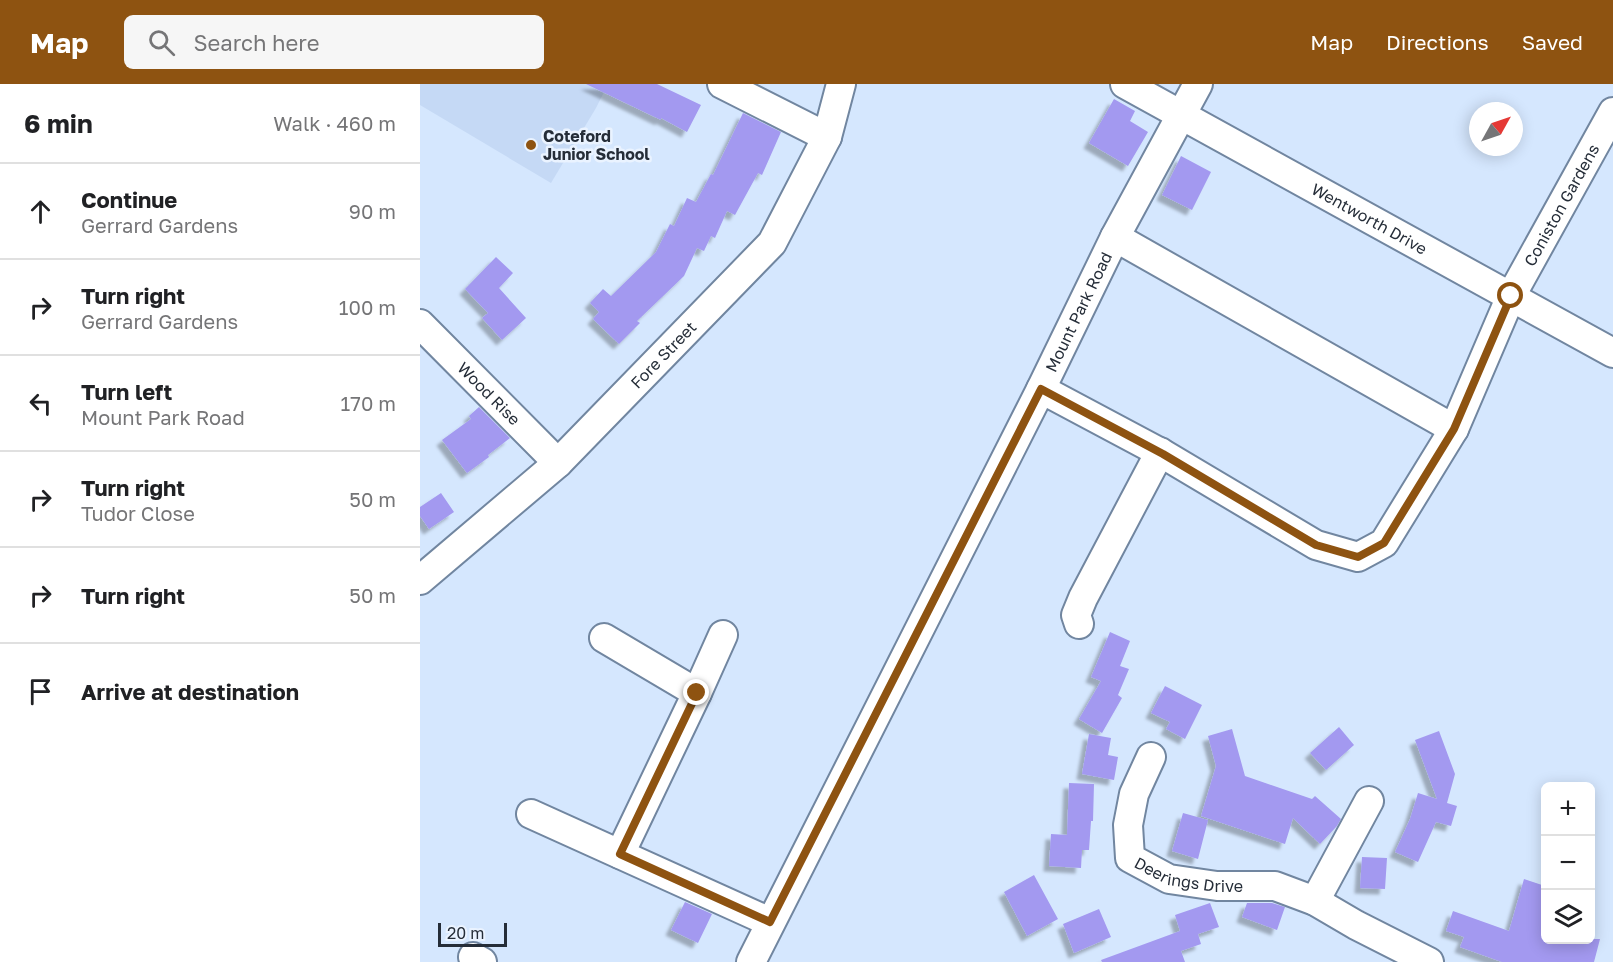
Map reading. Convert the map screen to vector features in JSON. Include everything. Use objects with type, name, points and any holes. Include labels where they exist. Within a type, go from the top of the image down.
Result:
[{"type":"street","points":[[723,84],[827,137]]},
{"type":"street","name":"Fore Street","points":[[420,580],[558,463],[772,243],[827,137],[841,84]]},
{"type":"street","name":"Wentworth Drive","points":[[1125,84],[1613,353]]},
{"type":"street","name":"Mount Park Road","points":[[751,962],[1041,389],[1115,237],[1198,84]]},
{"type":"street","name":"Coniston Gardens","points":[[1041,389],[1160,452],[1316,545],[1358,557],[1384,543],[1454,429],[1511,296],[1613,112]]},
{"type":"street","points":[[1115,237],[1454,429]]},
{"type":"street","name":"Wood Rise","points":[[420,324],[558,463]]},
{"type":"street","points":[[1079,624],[1076,615],[1083,598],[1160,452]]},
{"type":"street","points":[[620,854],[723,635]]},
{"type":"street","points":[[604,638],[697,693]]},
{"type":"street","name":"Deerings Drive","points":[[1152,757],[1134,794],[1128,825],[1130,858],[1169,879],[1217,886],[1275,886],[1315,901],[1356,925],[1429,962]]},
{"type":"street","points":[[1315,901],[1370,801]]},
{"type":"street","points":[[531,814],[770,922]]},
{"type":"shaded area","name":"Coteford Junior School","points":[[420,84],[608,84],[551,183],[420,105]]},
{"type":"building","points":[[586,84],[657,84],[701,105],[687,132]]},
{"type":"building","points":[[1114,99],[1135,111],[1130,121],[1148,132],[1128,166],[1089,143]]},
{"type":"building","points":[[743,113],[781,132],[762,175],[758,173],[735,215],[727,211],[715,238],[711,236],[704,251],[697,248],[684,276],[637,321],[640,323],[619,344],[593,319],[599,312],[590,303],[603,289],[611,296],[656,252],[670,224],[674,226],[687,198],[696,202],[711,174],[713,175]]},
{"type":"building","points":[[1181,156],[1211,172],[1192,210],[1162,195]]},
{"type":"building","points":[[496,257],[513,273],[499,288],[526,318],[502,340],[482,318],[488,313],[465,289]]},
{"type":"building","points":[[479,407],[510,438],[467,473],[442,440],[471,419],[469,416]]},
{"type":"building","points":[[441,493],[454,512],[429,529],[420,516],[420,507]]},
{"type":"building","points":[[1110,632],[1130,641],[1120,666],[1129,669],[1118,695],[1122,698],[1102,733],[1079,719],[1101,681],[1091,677]]},
{"type":"building","points":[[1165,686],[1202,705],[1185,739],[1166,729],[1170,722],[1151,713]]},
{"type":"building","points":[[1339,727],[1354,745],[1326,770],[1310,753]]},
{"type":"building","points":[[1232,729],[1245,776],[1312,799],[1315,796],[1341,819],[1320,844],[1293,818],[1285,844],[1201,816],[1216,766],[1208,736]]},
{"type":"building","points":[[1439,731],[1455,774],[1447,803],[1457,806],[1451,826],[1436,822],[1418,862],[1395,852],[1410,819],[1418,793],[1437,799],[1415,740]]},
{"type":"building","points":[[1089,734],[1111,738],[1108,755],[1118,757],[1114,780],[1082,774]]},
{"type":"building","points":[[1069,783],[1094,784],[1089,850],[1082,850],[1081,868],[1049,866],[1051,834],[1067,835]]},
{"type":"building","points":[[1183,813],[1208,820],[1198,859],[1172,851]]},
{"type":"building","points":[[1362,857],[1387,858],[1385,889],[1360,888]]},
{"type":"building","points":[[1034,875],[1058,919],[1027,936],[1004,892]]},
{"type":"building","points":[[1524,879],[1541,885],[1541,944],[1595,944],[1595,939],[1600,939],[1594,962],[1502,962],[1460,947],[1464,937],[1446,931],[1453,911],[1509,931]]},
{"type":"building","points":[[685,902],[712,914],[698,943],[671,930]]},
{"type":"building","points":[[1210,903],[1219,927],[1198,934],[1201,944],[1181,951],[1185,962],[1102,962],[1101,960],[1180,931],[1175,915]]},
{"type":"building","points":[[1247,903],[1272,903],[1285,907],[1277,930],[1242,917]]},
{"type":"building","points":[[1099,909],[1111,937],[1074,953],[1063,924]]},
{"type":"place","name":"Coteford Junior School","points":[[531,145]]},
{"type":"route","points":[[697,693],[620,854],[770,922],[1041,389],[1163,454],[1316,545],[1358,557],[1384,543],[1454,429],[1511,296]]}]
